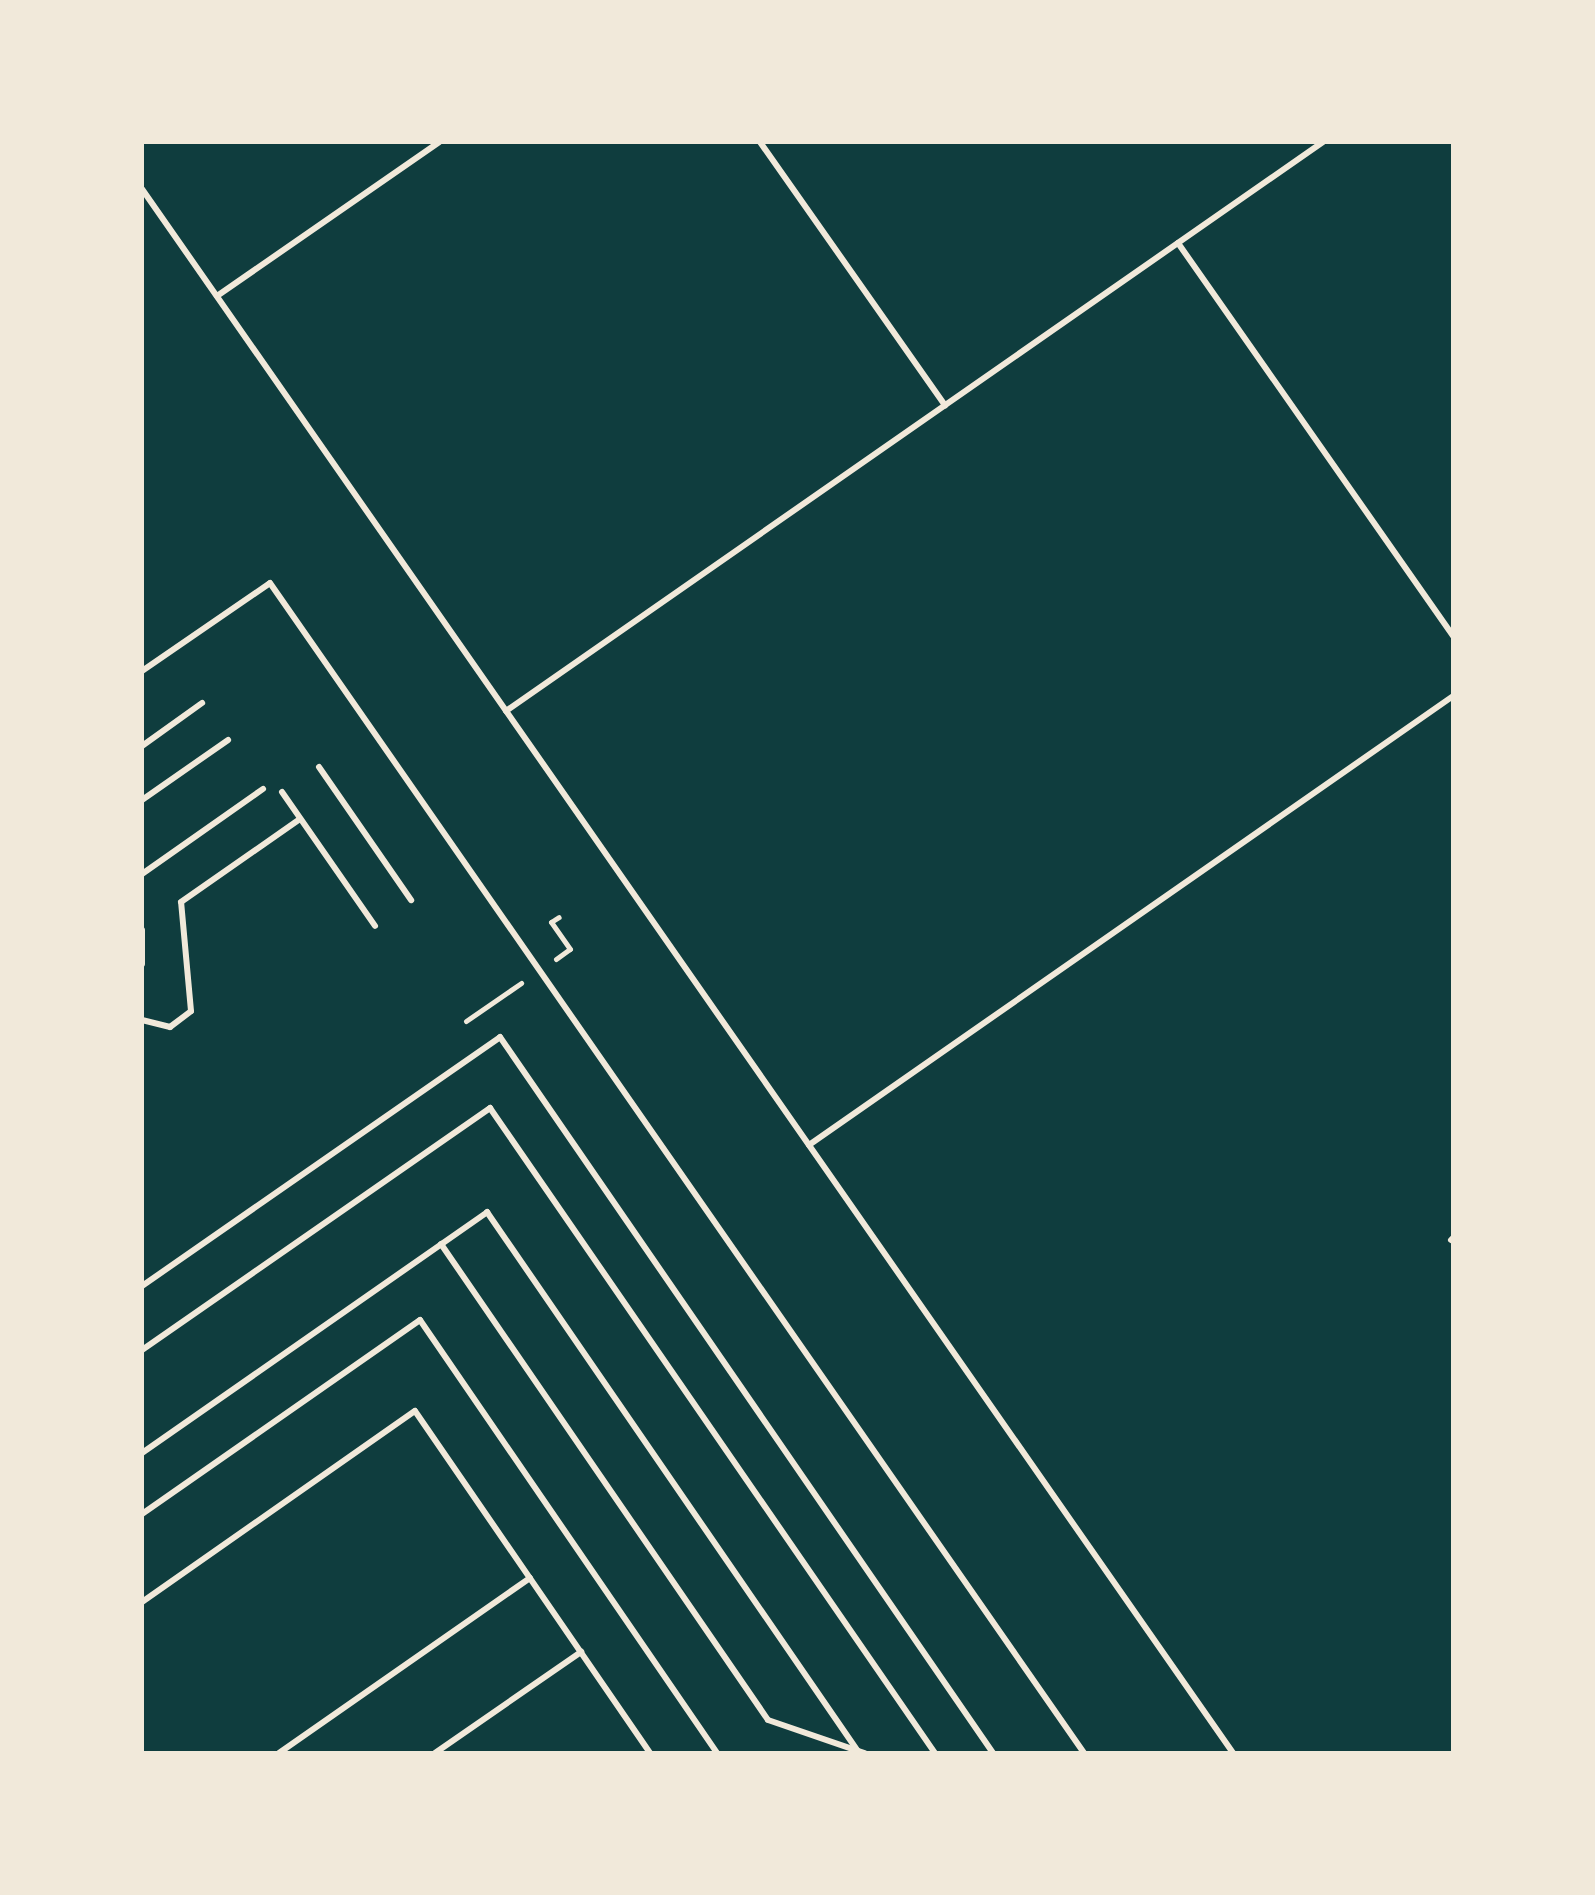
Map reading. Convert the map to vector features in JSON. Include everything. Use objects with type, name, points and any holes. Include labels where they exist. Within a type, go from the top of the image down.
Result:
[{"type":"lane","points":[[217,296],[439,142]]},
{"type":"lane","points":[[760,142],[945,405]]},
{"type":"lane","points":[[1302,142],[1309,152]]},
{"type":"lane","points":[[506,711],[1323,142]]},
{"type":"lane","points":[[142,189],[1233,1753]]},
{"type":"lane","points":[[1178,243],[1453,636]]},
{"type":"lane","points":[[142,671],[270,583],[1084,1753]]},
{"type":"lane","points":[[809,1145],[1453,696]]},
{"type":"lane","points":[[142,746],[202,703]]},
{"type":"lane","points":[[142,800],[228,740]]},
{"type":"lane","points":[[319,767],[411,900]]},
{"type":"lane","points":[[142,874],[263,789]]},
{"type":"lane","points":[[282,792],[375,926]]},
{"type":"lane","points":[[142,1020],[170,1027],[191,1011],[181,902],[300,819]]},
{"type":"lane","points":[[142,930],[142,964]]},
{"type":"lane","points":[[142,1286],[500,1037],[993,1753]]},
{"type":"lane","points":[[142,1350],[490,1108],[935,1753]]},
{"type":"lane","points":[[142,1453],[487,1212],[860,1752]]},
{"type":"lane","points":[[441,1244],[768,1720],[860,1752]]},
{"type":"lane","points":[[142,1514],[420,1320],[717,1753]]},
{"type":"lane","points":[[142,1602],[415,1411],[650,1753]]},
{"type":"lane","points":[[279,1753],[530,1578]]},
{"type":"lane","points":[[435,1753],[581,1652]]},
{"type":"path","points":[[559,917],[551,922],[570,949]]},
{"type":"path","points":[[466,1021],[517,986]]}]
